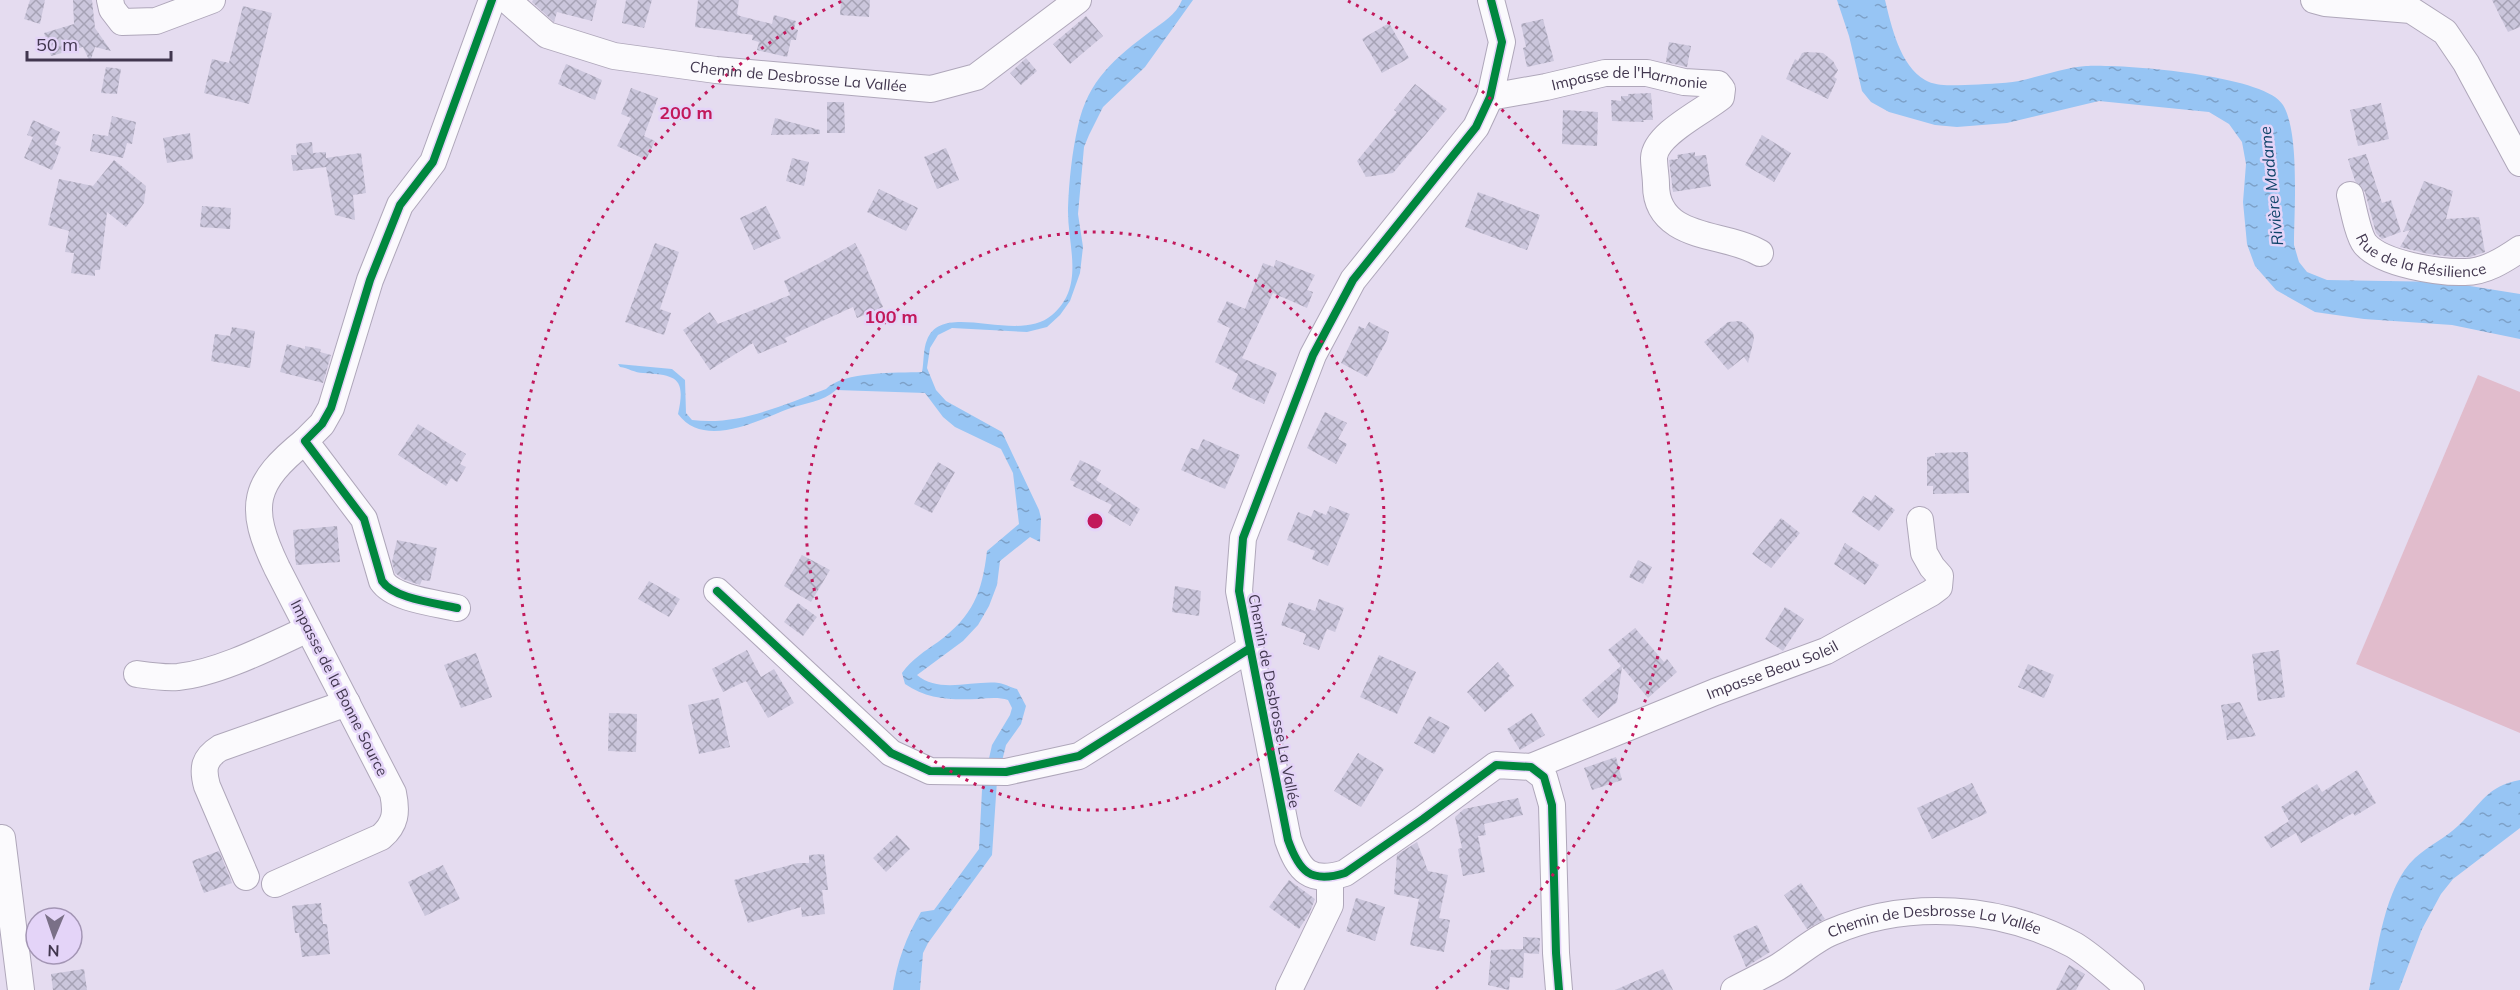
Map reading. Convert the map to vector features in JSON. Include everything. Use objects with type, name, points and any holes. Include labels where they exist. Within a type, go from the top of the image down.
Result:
[{"type":"street","points":[[110,0],[112,9],[122,22],[156,21],[212,0]]},
{"type":"street","name":"Impasse de la Bonne Source","points":[[275,884],[381,837],[391,829],[395,819],[393,793],[267,547],[259,509],[260,494],[271,472],[280,461],[322,424],[331,408],[370,280],[400,204],[433,162],[492,0]]},
{"type":"street","name":"Chemin de Desbrosse La Vallée","points":[[507,0],[547,35],[615,56],[716,70],[931,89],[976,77],[1078,0]]},
{"type":"street","name":"Chemin de Desbrosse La Vallée","points":[[1330,878],[1318,878],[1307,873],[1295,859],[1288,840],[1239,591],[1243,538],[1313,355],[1353,280],[1476,127],[1491,97],[1502,42],[1491,0]]},
{"type":"street","points":[[2314,0],[2325,3],[2410,10],[2445,32],[2466,63],[2520,163]]},
{"type":"street","name":"Impasse de l'Harmonie","points":[[1491,97],[1605,73],[1647,73],[1684,82],[1718,84],[1722,88],[1721,97],[1693,114],[1660,142],[1654,156],[1656,195],[1662,211],[1678,225],[1746,245],[1760,253]]},
{"type":"street","name":"Rue de la Résilience","points":[[2350,195],[2364,243],[2380,256],[2421,268],[2467,273],[2498,264],[2520,249]]},
{"type":"street","points":[[305,441],[364,519],[382,581],[387,588],[399,594],[457,608]]},
{"type":"street","name":"Impasse Beau Soleil","points":[[1531,768],[1715,692],[1826,651],[1931,593],[1939,587],[1941,576],[1932,567],[1924,553],[1920,520]]},
{"type":"street","points":[[717,591],[891,753],[930,771],[1006,772],[1079,756],[1249,649]]},
{"type":"street","points":[[137,674],[162,678],[199,673],[262,650],[308,628]]},
{"type":"street","points":[[246,877],[205,780],[204,764],[209,755],[220,748],[347,703]]},
{"type":"street","points":[[1289,990],[1330,905],[1330,878],[1345,873],[1361,863],[1496,765],[1531,768],[1544,777],[1552,805],[1559,990]]},
{"type":"street","points":[[2,838],[21,990]]},
{"type":"street","name":"Chemin de Desbrosse La Vallée","points":[[1734,990],[1777,968],[1831,932],[1895,913],[1931,910],[1979,914],[2019,922],[2074,946],[2131,990]]},
{"type":"shaded area","points":[[2478,375],[2520,392],[2520,733],[2356,664]]},
{"type":"water","points":[[1182,0],[1193,0],[1145,67],[1103,107],[1084,147],[1078,214],[1083,247],[1080,273],[1070,301],[1060,315],[1047,327],[1027,332],[952,328],[938,335],[930,348],[927,368],[936,390],[946,401],[1002,432],[1039,510],[1040,542],[1030,537],[1000,561],[997,585],[978,625],[963,641],[917,675],[935,684],[1001,684],[1017,689],[1026,706],[1021,724],[1006,745],[997,781],[992,855],[928,943],[923,953],[920,990],[893,990],[903,950],[921,912],[934,910],[979,849],[982,790],[992,745],[1012,708],[1008,700],[1001,698],[950,699],[931,696],[905,684],[902,673],[914,659],[950,632],[968,613],[979,591],[987,551],[1019,524],[1013,473],[1001,449],[955,427],[943,417],[925,393],[836,390],[819,400],[746,425],[716,431],[702,430],[689,424],[678,414],[681,393],[676,381],[671,377],[637,372],[620,367],[618,364],[672,369],[685,380],[686,413],[692,420],[727,420],[760,413],[857,376],[922,372],[927,340],[935,328],[948,323],[1020,326],[1037,323],[1052,315],[1062,304],[1069,291],[1072,278],[1068,198],[1074,146],[1083,110],[1096,83],[1105,71],[1126,51],[1169,18]]},
{"type":"water","name":"Rivière Madame","points":[[1837,0],[1885,0],[1903,55],[1916,74],[1934,84],[2006,83],[2077,67],[2104,66],[2160,70],[2223,79],[2250,86],[2271,95],[2283,105],[2292,134],[2295,173],[2294,245],[2299,262],[2307,272],[2327,280],[2445,282],[2520,294],[2520,339],[2452,325],[2364,319],[2315,312],[2276,290],[2255,266],[2247,244],[2243,202],[2246,164],[2242,142],[2229,124],[2209,112],[2099,101],[2007,123],[1957,127],[1935,125],[1889,112],[1871,102],[1862,91],[1849,36]]},
{"type":"water","points":[[2520,780],[2520,828],[2453,879],[2441,894],[2422,929],[2399,990],[2369,990],[2389,902],[2404,870],[2420,853],[2454,830],[2492,791]]},
{"type":"building","points":[[30,0],[45,0],[40,24],[24,19]]},
{"type":"building","points":[[73,0],[92,0],[95,28],[111,51],[95,47],[90,62],[83,47],[51,56],[44,33],[74,24]]},
{"type":"building","points":[[533,0],[597,0],[592,21],[557,12],[554,22],[532,2]]},
{"type":"building","points":[[626,0],[652,0],[644,28],[622,23]]},
{"type":"building","points":[[698,0],[739,0],[737,14],[740,16],[772,24],[774,15],[796,21],[794,29],[798,30],[796,40],[791,40],[787,57],[757,50],[759,42],[752,40],[753,35],[695,27]]},
{"type":"building","points":[[841,0],[870,0],[869,17],[840,15]]},
{"type":"building","points":[[2492,0],[2520,0],[2520,27],[2508,32]]},
{"type":"building","points":[[243,6],[272,13],[249,104],[204,93],[212,59],[229,63]]},
{"type":"building","points":[[1086,16],[1103,36],[1070,64],[1053,44]]},
{"type":"building","points":[[1543,19],[1554,61],[1527,67],[1521,24]]},
{"type":"building","points":[[1389,23],[1409,58],[1382,73],[1362,39]]},
{"type":"building","points":[[1669,42],[1691,46],[1687,67],[1666,62]]},
{"type":"building","points":[[1802,53],[1823,53],[1833,61],[1838,70],[1834,77],[1837,79],[1828,99],[1786,79],[1795,59],[1798,61]]},
{"type":"building","points":[[1026,58],[1037,71],[1021,85],[1010,73]]},
{"type":"building","points":[[566,64],[602,80],[595,100],[558,84]]},
{"type":"building","points":[[106,67],[121,69],[117,94],[101,93]]},
{"type":"building","points":[[1415,84],[1447,109],[1393,173],[1366,177],[1357,161],[1397,112],[1394,110]]},
{"type":"building","points":[[631,88],[658,98],[644,136],[655,141],[646,160],[617,146],[631,118],[621,114]]},
{"type":"building","points":[[1651,93],[1653,120],[1612,121],[1611,100],[1621,101],[1621,96],[1628,96],[1628,94]]},
{"type":"building","points":[[827,102],[844,102],[845,133],[827,133]]},
{"type":"building","points":[[2381,103],[2389,139],[2358,146],[2350,110]]},
{"type":"building","points":[[1563,110],[1598,112],[1597,146],[1562,144]]},
{"type":"building","points":[[112,116],[136,122],[132,144],[127,143],[123,158],[90,151],[93,134],[108,136]]},
{"type":"building","points":[[775,118],[820,130],[820,134],[771,135]]},
{"type":"building","points":[[33,120],[60,132],[55,144],[61,147],[52,170],[24,158],[33,137],[27,135]]},
{"type":"building","points":[[190,133],[193,159],[167,163],[163,138]]},
{"type":"building","points":[[1762,135],[1791,153],[1774,182],[1745,165]]},
{"type":"building","points":[[312,142],[313,153],[326,152],[326,158],[361,153],[366,193],[353,195],[355,220],[335,215],[326,167],[293,171],[291,155],[297,155],[296,144]]},
{"type":"building","points":[[946,148],[959,180],[937,189],[924,157]]},
{"type":"building","points":[[1695,152],[1695,156],[1706,155],[1711,186],[1673,192],[1669,160],[1678,159],[1677,155]]},
{"type":"building","points":[[2366,154],[2382,203],[2391,200],[2401,232],[2382,239],[2376,233],[2365,192],[2355,181],[2348,159]]},
{"type":"building","points":[[792,158],[809,162],[804,186],[786,181]]},
{"type":"building","points":[[114,160],[146,186],[144,203],[126,227],[107,212],[100,270],[95,270],[95,276],[71,273],[74,253],[65,252],[69,231],[48,225],[59,179],[93,186]]},
{"type":"building","points":[[2424,181],[2453,191],[2446,219],[2479,217],[2485,252],[2470,257],[2455,257],[2400,247],[2410,230],[2403,232]]},
{"type":"building","points":[[879,189],[918,208],[906,231],[867,212]]},
{"type":"building","points":[[1478,192],[1540,215],[1527,250],[1465,227]]},
{"type":"building","points":[[202,206],[231,208],[230,229],[200,227]]},
{"type":"building","points":[[766,206],[781,238],[754,250],[740,218]]},
{"type":"building","points":[[655,243],[679,252],[660,309],[671,313],[664,335],[625,322]]},
{"type":"building","points":[[855,243],[865,261],[883,307],[857,318],[853,307],[785,338],[787,342],[758,354],[753,343],[710,370],[683,330],[710,312],[718,324],[790,295],[784,281]]},
{"type":"building","points":[[1276,260],[1315,275],[1307,290],[1313,292],[1307,308],[1273,293],[1242,358],[1277,373],[1264,404],[1232,389],[1238,374],[1215,362],[1230,328],[1217,322],[1227,301],[1245,309],[1263,263],[1274,267]]},
{"type":"building","points":[[1740,321],[1753,333],[1754,339],[1748,363],[1744,357],[1728,370],[1704,342],[1728,322]]},
{"type":"building","points":[[1369,322],[1389,332],[1367,377],[1341,363],[1359,326],[1365,329]]},
{"type":"building","points":[[232,327],[255,331],[250,368],[211,361],[215,334],[230,336]]},
{"type":"building","points":[[287,344],[305,349],[305,346],[321,349],[320,352],[331,355],[323,383],[280,372]]},
{"type":"building","points":[[1325,412],[1347,423],[1338,439],[1347,444],[1336,464],[1307,448]]},
{"type":"building","points":[[418,424],[466,454],[460,464],[466,467],[457,482],[451,478],[446,486],[398,455]]},
{"type":"building","points":[[1203,439],[1240,455],[1225,489],[1181,470],[1191,448],[1198,450]]},
{"type":"building","points":[[1968,452],[1969,493],[1933,494],[1933,486],[1927,486],[1927,457],[1935,456],[1935,453]]},
{"type":"building","points":[[1080,460],[1101,470],[1096,480],[1140,509],[1130,526],[1108,513],[1112,505],[1073,486],[1075,482],[1070,480]]},
{"type":"building","points":[[938,462],[955,472],[932,513],[914,504]]},
{"type":"building","points":[[1875,495],[1895,510],[1879,531],[1852,512],[1863,496],[1871,501]]},
{"type":"building","points":[[1330,506],[1350,514],[1328,566],[1312,559],[1315,551],[1287,540],[1298,512],[1311,517],[1314,510],[1326,515]]},
{"type":"building","points":[[1781,518],[1800,533],[1771,568],[1752,554]]},
{"type":"building","points":[[337,526],[340,562],[296,565],[293,530]]},
{"type":"building","points":[[397,540],[437,548],[430,581],[422,580],[420,585],[403,579],[395,573],[392,562]]},
{"type":"building","points":[[1845,543],[1879,565],[1865,585],[1834,564]]},
{"type":"building","points":[[802,555],[830,570],[811,602],[784,586]]},
{"type":"building","points":[[1638,560],[1652,567],[1643,584],[1629,577]]},
{"type":"building","points":[[649,581],[680,599],[669,617],[638,599]]},
{"type":"building","points":[[1175,586],[1201,591],[1199,616],[1172,612]]},
{"type":"building","points":[[1319,599],[1344,608],[1335,632],[1327,629],[1319,650],[1303,644],[1306,634],[1281,625],[1289,602],[1315,611]]},
{"type":"building","points":[[798,603],[817,617],[803,636],[784,622]]},
{"type":"building","points":[[1785,607],[1804,619],[1783,651],[1765,639]]},
{"type":"building","points":[[1635,628],[1664,662],[1667,659],[1677,672],[1648,698],[1622,667],[1617,702],[1598,718],[1582,700],[1621,666],[1608,650]]},
{"type":"building","points":[[747,650],[761,677],[774,669],[794,703],[768,718],[746,681],[723,692],[712,669]]},
{"type":"building","points":[[2279,650],[2285,697],[2258,701],[2252,654]]},
{"type":"building","points":[[476,653],[492,697],[461,708],[444,665]]},
{"type":"building","points":[[1379,655],[1416,672],[1397,714],[1360,697]]},
{"type":"building","points":[[1498,662],[1510,676],[1508,678],[1514,686],[1485,712],[1467,692]]},
{"type":"building","points":[[2028,664],[2054,675],[2044,698],[2018,687]]},
{"type":"building","points":[[719,698],[730,747],[699,754],[688,705]]},
{"type":"building","points":[[2240,702],[2256,736],[2227,740],[2221,705]]},
{"type":"building","points":[[609,713],[637,714],[636,752],[608,751]]},
{"type":"building","points":[[1532,713],[1545,735],[1520,750],[1507,729]]},
{"type":"building","points":[[1429,716],[1450,727],[1434,754],[1414,743]]},
{"type":"building","points":[[1358,753],[1384,769],[1361,807],[1334,791]]},
{"type":"building","points":[[1616,757],[1622,780],[1592,790],[1584,768]]},
{"type":"building","points":[[2357,770],[2376,803],[2355,816],[2353,813],[2301,843],[2296,833],[2271,848],[2264,837],[2289,821],[2281,807],[2317,784],[2322,792]]},
{"type":"building","points":[[1972,783],[1987,813],[1932,839],[1917,808]]},
{"type":"building","points":[[1518,798],[1523,815],[1484,824],[1486,835],[1478,836],[1485,872],[1463,876],[1458,849],[1462,848],[1455,817],[1464,809]]},
{"type":"building","points":[[897,835],[910,849],[886,872],[873,858]]},
{"type":"building","points":[[1417,842],[1428,871],[1448,875],[1439,918],[1450,920],[1444,952],[1410,945],[1419,899],[1394,894],[1397,855]]},
{"type":"building","points":[[219,851],[232,883],[204,893],[192,861]]},
{"type":"building","points":[[824,854],[828,890],[822,890],[825,914],[802,917],[801,907],[748,923],[734,880],[798,863],[809,863],[809,855]]},
{"type":"building","points":[[443,865],[460,899],[425,916],[408,882]]},
{"type":"building","points":[[1289,880],[1315,899],[1299,929],[1269,907]]},
{"type":"building","points":[[1801,883],[1825,919],[1807,929],[1784,895]]},
{"type":"building","points":[[1356,898],[1385,907],[1375,941],[1346,931]]},
{"type":"building","points":[[321,903],[323,924],[327,924],[330,954],[302,957],[299,933],[295,933],[292,906]]},
{"type":"building","points":[[1757,925],[1770,952],[1746,967],[1733,936]]},
{"type":"building","points":[[1523,937],[1540,938],[1539,954],[1524,953],[1523,978],[1510,977],[1509,990],[1488,985],[1491,950],[1523,949]]},
{"type":"building","points":[[2069,965],[2085,974],[2076,990],[2056,990]]},
{"type":"building","points":[[84,969],[87,990],[53,990],[51,974]]},
{"type":"building","points":[[1663,969],[1673,990],[1615,990]]},
{"type":"cycle path","points":[[457,608],[405,596],[382,581],[364,519],[305,441],[322,424],[331,408],[370,280],[400,205],[433,162],[492,0]]},
{"type":"cycle path","points":[[1491,0],[1502,42],[1490,97],[1476,127],[1353,280],[1313,355],[1243,538],[1239,591],[1288,840],[1302,867],[1314,876],[1323,877],[1345,873],[1496,765],[1531,767],[1544,777],[1552,805],[1559,990]]},
{"type":"cycle path","points":[[717,591],[891,753],[930,771],[1006,772],[1079,756],[1249,649]]}]
